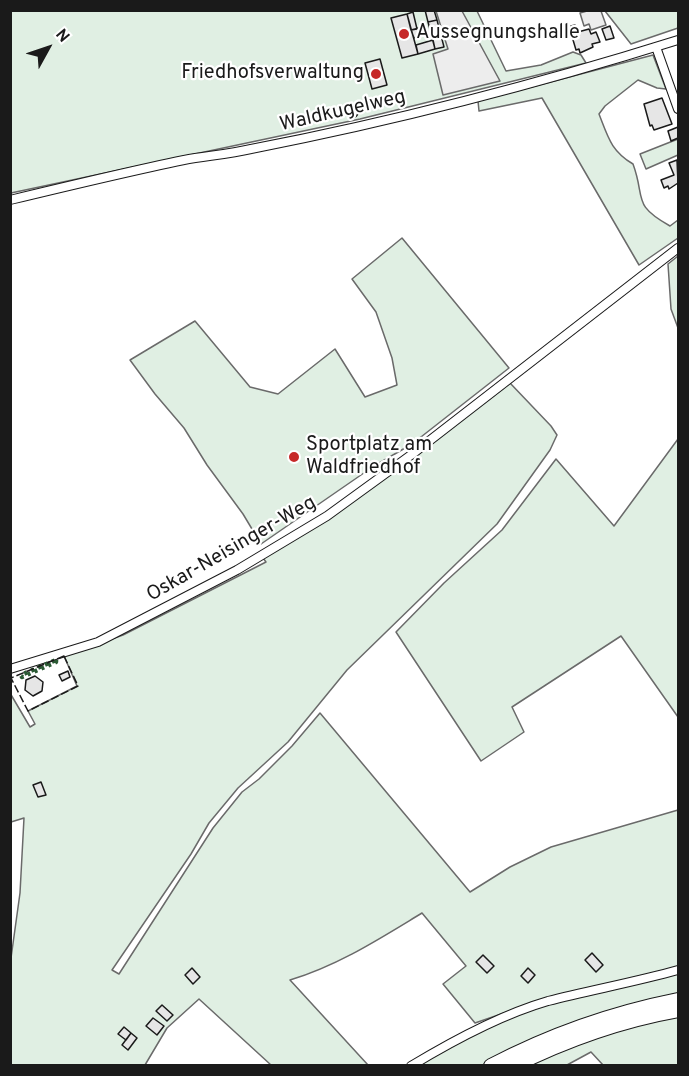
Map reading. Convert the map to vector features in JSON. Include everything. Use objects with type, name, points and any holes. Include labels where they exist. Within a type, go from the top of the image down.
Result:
[{"type":"main road","points":[[490,1065],[582,1026],[678,1000]]},
{"type":"main road","points":[[513,1065],[594,1032],[678,1010]]},
{"type":"street","name":"Waldkugelweg","points":[[10,200],[185,160],[250,150],[488,96],[678,40]]},
{"type":"street","points":[[656,47],[678,109]]},
{"type":"street","name":"Oskar-Neisinger-Weg","points":[[10,669],[98,642],[237,570],[327,516],[411,455],[678,248]]},
{"type":"street","points":[[411,1065],[467,1033],[547,1002],[678,970]]},
{"type":"green space","points":[[10,11],[477,11],[506,71],[541,65],[573,52],[581,55],[586,63],[360,119],[11,193]]},
{"type":"green space","points":[[605,11],[678,11],[678,28],[631,44]]},
{"type":"green space","points":[[653,55],[666,89],[657,88],[638,80],[605,106],[599,114],[615,149],[633,164],[645,206],[670,226],[678,220],[678,238],[639,265],[542,98],[479,111],[478,101]]},
{"type":"green space","points":[[678,139],[678,155],[646,169],[640,154]]},
{"type":"green space","points":[[402,238],[509,368],[412,444],[374,466],[261,544],[184,428],[130,360],[195,321],[250,387],[278,394],[335,349],[365,397],[397,385],[392,358],[376,312],[352,279]]},
{"type":"green space","points":[[678,256],[678,328],[671,309],[668,264]]},
{"type":"green space","points":[[510,383],[557,435],[550,450],[497,524],[347,670],[288,742],[238,788],[209,823],[191,854],[112,970],[119,974],[213,828],[242,792],[259,779],[292,746],[320,713],[470,892],[510,867],[551,847],[678,810],[678,967],[545,999],[475,1023],[443,984],[466,966],[422,913],[342,959],[290,980],[368,1065],[271,1065],[199,999],[167,1028],[145,1065],[11,1065],[11,958],[20,893],[24,818],[11,822],[10,693],[30,727],[35,724],[28,711],[77,686],[64,656],[123,635],[266,562],[263,558]]},
{"type":"green space","points":[[678,439],[678,717],[621,636],[512,707],[524,732],[481,761],[396,632],[444,583],[502,530],[556,459],[614,526]]},
{"type":"green space","points":[[678,973],[678,1065],[603,1065],[591,1052],[567,1065],[416,1066],[473,1032],[551,1001]]},
{"type":"shaded area","points":[[436,11],[462,11],[500,81],[443,95],[433,54],[448,49]]},
{"type":"shaded area","points":[[601,11],[606,25],[591,30],[589,24],[584,26],[580,13]]},
{"type":"building","points":[[425,10],[434,10],[437,20],[428,22]]},
{"type":"building","points":[[413,12],[417,29],[411,30],[407,14]]},
{"type":"building","name":"Aussegnungshalle","points":[[407,14],[418,54],[402,58],[391,18]]},
{"type":"building","points":[[437,20],[444,47],[435,49],[428,22]]},
{"type":"building","points":[[575,25],[578,32],[589,29],[591,34],[596,32],[600,42],[592,44],[593,47],[580,53],[579,49],[576,50],[571,33],[573,33],[571,26]]},
{"type":"building","points":[[610,26],[614,38],[606,40],[602,29]]},
{"type":"building","points":[[419,28],[421,36],[414,38],[411,30]]},
{"type":"building","points":[[433,40],[435,49],[418,54],[416,45]]},
{"type":"building","name":"Friedhofsverwaltung","points":[[380,59],[387,85],[372,89],[365,63]]},
{"type":"building","points":[[662,98],[672,124],[654,130],[652,125],[650,126],[644,104]]},
{"type":"building","points":[[354,106],[358,112],[354,118],[350,118],[346,110]]},
{"type":"building","points":[[678,127],[678,138],[671,141],[668,131]]},
{"type":"building","points":[[677,160],[678,183],[669,189],[668,186],[664,188],[661,180],[674,175],[669,163]]},
{"type":"building","points":[[68,671],[70,677],[62,681],[59,675]]},
{"type":"building","points":[[35,676],[43,682],[42,691],[33,696],[25,690],[26,680]]},
{"type":"building","points":[[41,782],[46,795],[38,797],[33,785]]},
{"type":"building","points":[[592,953],[603,965],[596,972],[585,960]]},
{"type":"building","points":[[483,955],[494,966],[487,973],[476,962]]},
{"type":"building","points":[[192,968],[200,977],[193,984],[185,975]]},
{"type":"building","points":[[528,968],[535,975],[528,983],[521,976]]},
{"type":"building","points":[[162,1005],[173,1015],[167,1021],[156,1011]]},
{"type":"building","points":[[153,1018],[164,1026],[157,1035],[146,1026]]},
{"type":"building","points":[[124,1027],[131,1033],[126,1040],[118,1034]]},
{"type":"building","points":[[131,1033],[137,1038],[128,1050],[122,1045]]},
{"type":"hedge","points":[[56,660],[22,677],[21,675],[56,660]]},
{"type":"fence","points":[[64,656],[78,686],[28,711],[11,678],[64,656]]},
{"type":"place","name":"Aussegnungshalle","points":[[404,34]]},
{"type":"place","name":"Friedhofsverwaltung","points":[[376,74]]},
{"type":"place","name":"Sportplatz am Waldfriedhof","points":[[294,457]]}]
